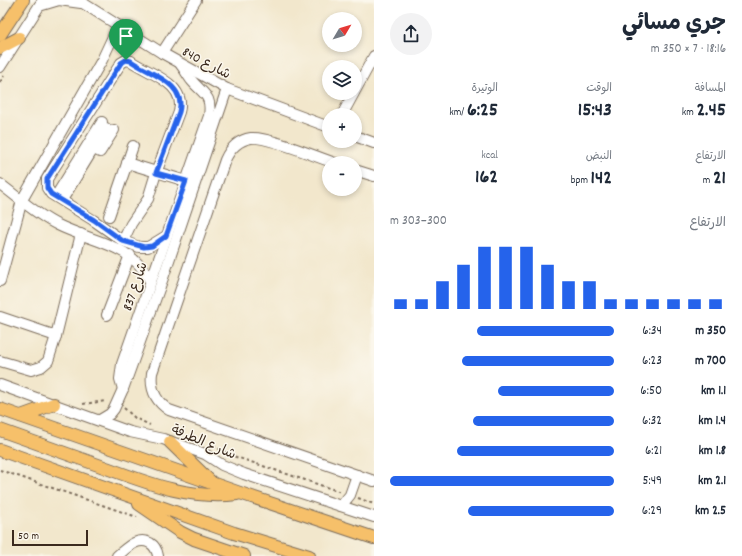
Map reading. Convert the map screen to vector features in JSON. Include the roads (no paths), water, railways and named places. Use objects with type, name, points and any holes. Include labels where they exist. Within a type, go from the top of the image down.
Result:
[{"type":"main road","points":[[0,35],[23,0]]},
{"type":"main road","points":[[0,48],[19,38]]},
{"type":"main road","points":[[20,416],[54,404]]},
{"type":"main road","points":[[0,409],[212,484],[374,538]]},
{"type":"main road","points":[[0,430],[164,488],[195,495],[219,496],[240,493]]},
{"type":"main road","points":[[170,442],[212,484]]},
{"type":"main road","points":[[0,450],[234,533],[309,556]]},
{"type":"main road","points":[[124,494],[180,532],[206,544],[244,556]]},
{"type":"street","name":"شارع 840","points":[[41,3],[59,0],[80,2],[162,54],[227,89],[322,124]]},
{"type":"street","points":[[162,54],[196,0]]},
{"type":"street","points":[[0,67],[41,3]]},
{"type":"street","points":[[0,281],[22,200],[102,60],[118,26]]},
{"type":"street","points":[[362,78],[374,56]]},
{"type":"street","points":[[123,241],[131,224],[148,199],[179,112],[180,97],[172,85],[131,61],[126,60],[121,63],[46,182],[48,191],[123,241],[139,247],[148,247],[166,236]]},
{"type":"street","name":"شارع 837","points":[[123,388],[120,379],[121,369],[210,108],[207,95],[192,81],[181,65]]},
{"type":"street","name":"شارع 837","points":[[100,420],[106,418],[114,409],[123,388],[163,278],[227,89]]},
{"type":"street","points":[[59,198],[90,147],[107,126],[102,151],[98,152],[90,147],[75,136]]},
{"type":"street","points":[[322,159],[258,138],[244,140],[232,148],[225,160],[152,373],[152,388],[158,401],[169,410],[374,481]]},
{"type":"street","points":[[362,139],[374,143]]},
{"type":"street","points":[[109,216],[133,146]]},
{"type":"street","points":[[127,163],[186,181]]},
{"type":"street","points":[[362,172],[374,176]]},
{"type":"street","points":[[0,184],[51,221],[110,245],[130,255],[146,271],[150,281]]},
{"type":"street","points":[[0,361],[26,369],[41,367],[48,360],[56,336],[81,234]]},
{"type":"street","points":[[107,315],[130,255]]},
{"type":"street","points":[[0,316],[56,336]]},
{"type":"street","name":"شارع الطرفة","points":[[0,385],[130,432],[198,451],[222,465],[244,474],[374,517]]},
{"type":"street","points":[[341,506],[350,495],[357,475]]},
{"type":"street","points":[[117,556],[135,542],[145,541],[153,545],[158,556]]}]
